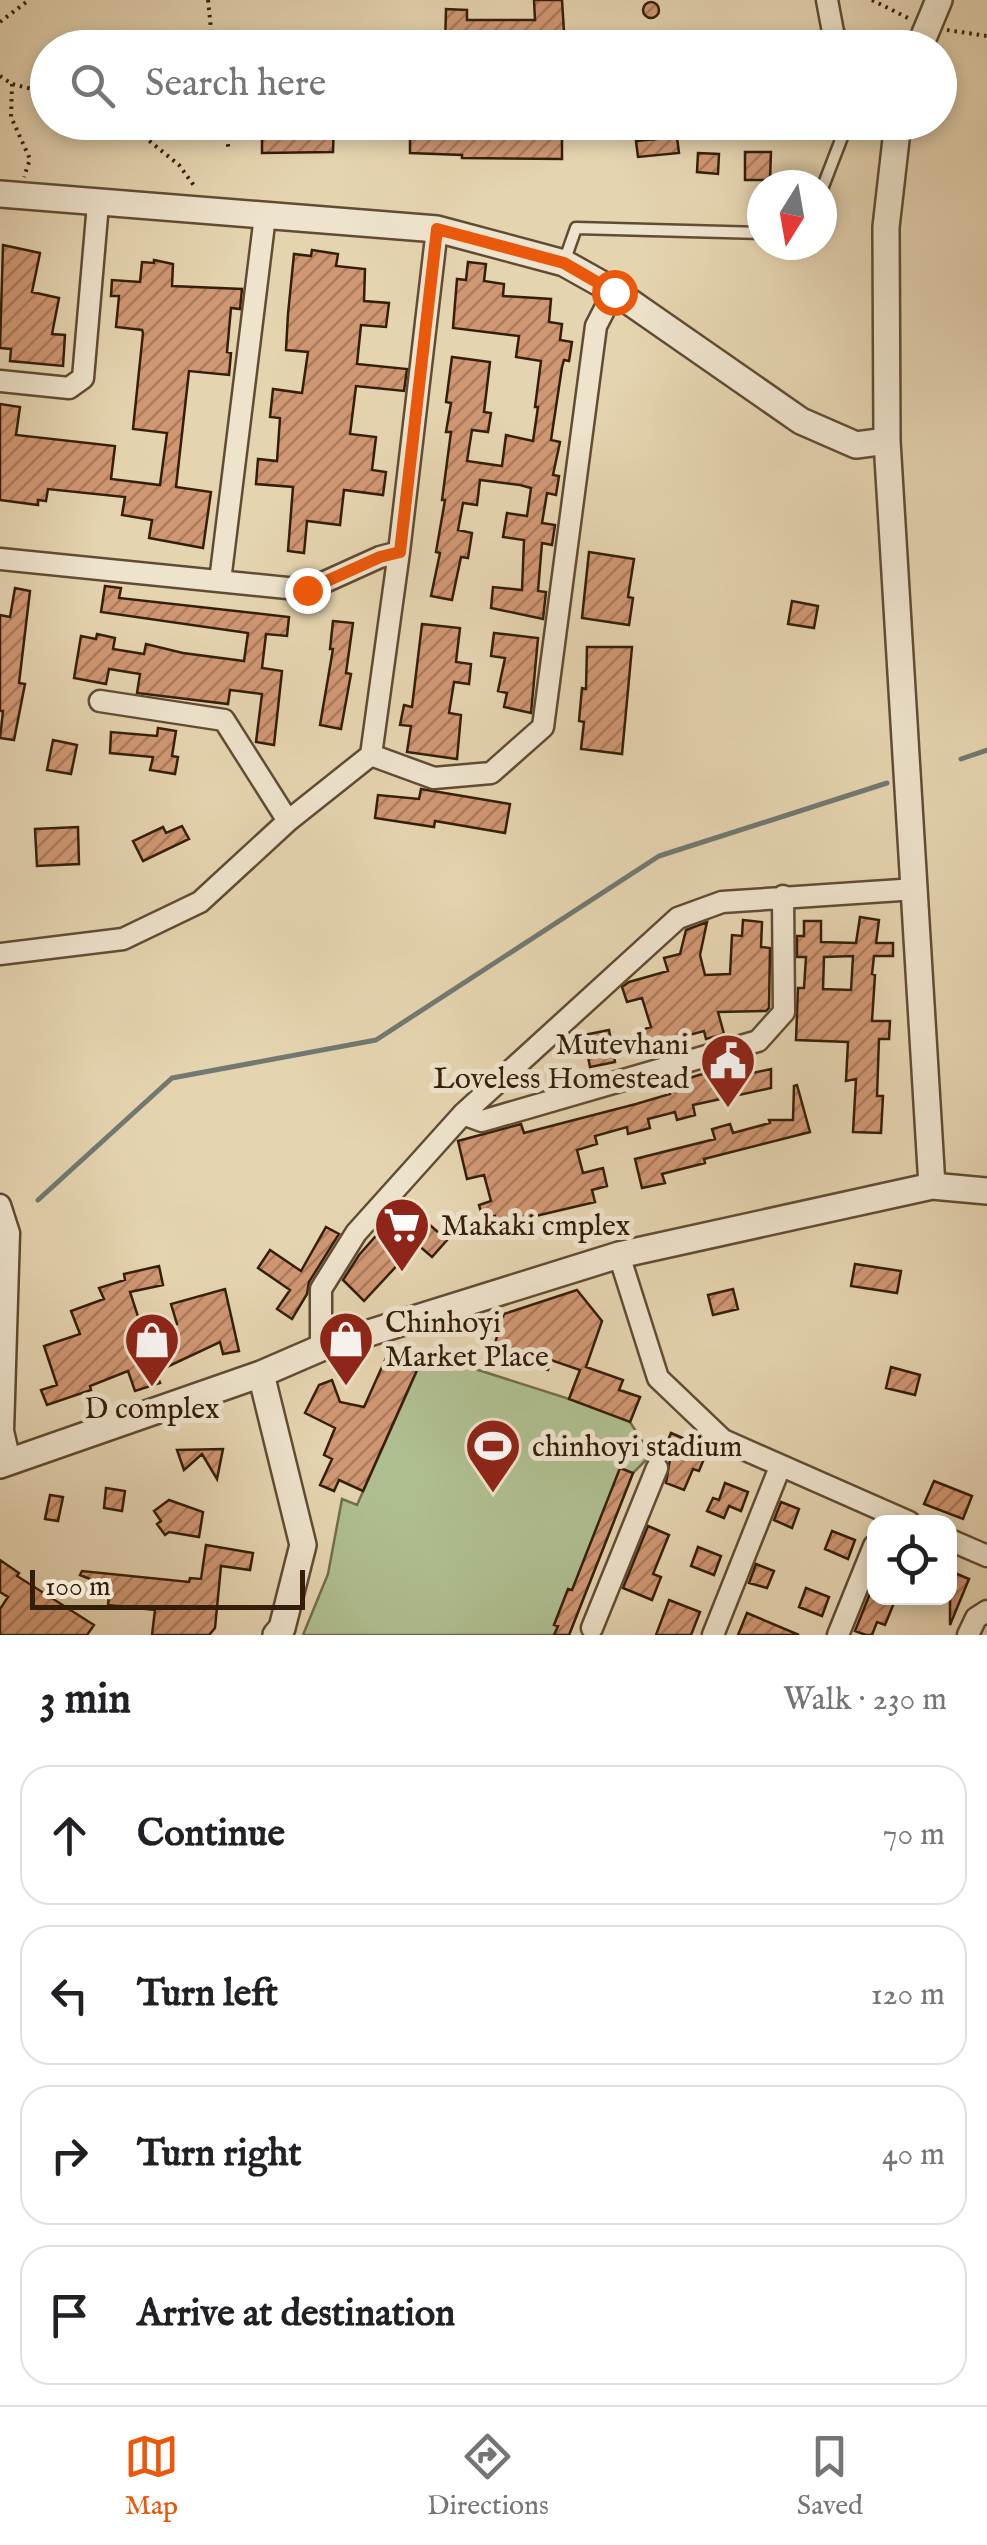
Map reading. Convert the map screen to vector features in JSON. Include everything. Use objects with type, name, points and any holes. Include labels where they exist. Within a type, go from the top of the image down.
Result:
[{"type":"street","points":[[826,0],[833,30]]},
{"type":"street","points":[[925,30],[939,0]]},
{"type":"street","points":[[896,140],[886,227],[887,441],[932,1186]]},
{"type":"street","points":[[8,195],[437,229],[564,263],[614,292],[801,420],[856,444],[887,441]]},
{"type":"street","points":[[0,381],[69,388],[83,378],[98,204]]},
{"type":"street","points":[[220,581],[264,216]]},
{"type":"street","points":[[0,954],[123,939],[200,902],[288,821],[371,756],[400,552],[437,229]]},
{"type":"street","points":[[371,756],[434,778],[491,772],[543,727],[596,326],[614,292]]},
{"type":"street","points":[[0,559],[307,590],[400,552]]},
{"type":"street","points":[[100,701],[224,720],[288,821]]},
{"type":"street","points":[[321,1348],[321,1289],[356,1233],[463,1114],[678,918],[722,902],[916,890]]},
{"type":"street","points":[[463,1114],[482,1121],[758,1041],[784,1012],[784,896]]},
{"type":"street","points":[[0,1205],[9,1233],[5,1463],[261,1374],[321,1348],[619,1255],[932,1186],[987,1190]]},
{"type":"street","points":[[619,1255],[658,1378],[724,1440],[880,1515]]},
{"type":"street","points":[[261,1374],[302,1545],[282,1628],[276,1635]]},
{"type":"street","points":[[713,1635],[780,1467]]},
{"type":"street","points":[[596,1633],[657,1468]]},
{"type":"street","points":[[957,1543],[987,1556]]},
{"type":"street","points":[[838,1635],[867,1563]]},
{"type":"street","points":[[968,1635],[976,1618],[987,1611]]},
{"type":"lane","points":[[829,170],[841,140]]},
{"type":"lane","points":[[564,263],[576,228],[747,233]]},
{"type":"path","points":[[0,22],[29,0]]},
{"type":"path","points":[[208,0],[211,30]]},
{"type":"path","points":[[872,0],[913,30]]},
{"type":"path","points":[[957,36],[987,36]]},
{"type":"path","points":[[0,76],[30,89]]},
{"type":"path","points":[[8,195],[30,158],[12,117],[12,84]]},
{"type":"path","points":[[148,140],[179,165],[214,212]]},
{"type":"path","points":[[227,140],[229,151]]},
{"type":"green space","name":"chinhoyi stadium","points":[[425,1353],[569,1399],[578,1375],[640,1397],[630,1422],[651,1455],[633,1473],[569,1635],[303,1635],[328,1574],[342,1499],[357,1505]]},
{"type":"building","points":[[534,0],[562,0],[564,30],[445,30],[446,9],[467,10],[467,20],[535,20]]},
{"type":"building","points":[[651,2],[659,10],[651,18],[643,10]]},
{"type":"building","points":[[262,140],[333,140],[333,152],[262,153]]},
{"type":"building","points":[[410,140],[562,140],[562,159],[410,153]]},
{"type":"building","points":[[677,140],[679,153],[638,157],[636,141]]},
{"type":"building","points":[[745,152],[771,152],[770,170],[747,170],[745,180]]},
{"type":"building","points":[[698,153],[719,154],[718,174],[697,172]]},
{"type":"building","points":[[3,245],[40,253],[32,292],[59,298],[52,334],[65,335],[63,366],[10,361],[11,349],[0,348]]},
{"type":"building","points":[[312,250],[338,254],[336,266],[365,269],[364,301],[389,303],[386,327],[361,325],[357,364],[407,369],[404,391],[356,386],[350,434],[376,437],[372,470],[386,472],[383,495],[344,490],[340,525],[307,521],[304,553],[288,551],[293,487],[256,484],[258,459],[277,461],[280,418],[270,417],[273,389],[302,393],[308,352],[286,350],[288,314],[294,254],[311,256]]},
{"type":"building","points":[[142,262],[173,264],[172,286],[242,289],[240,309],[231,308],[229,375],[189,371],[176,487],[211,492],[203,548],[149,538],[152,520],[122,515],[125,497],[48,489],[46,501],[38,500],[38,505],[0,500],[0,404],[20,407],[16,435],[115,446],[111,479],[160,485],[167,433],[133,429],[143,333],[116,327],[119,296],[111,296],[112,280],[140,282]]},
{"type":"building","points":[[468,262],[486,264],[484,281],[504,284],[503,296],[551,299],[549,322],[562,324],[560,340],[572,342],[569,361],[564,360],[562,367],[551,440],[560,442],[553,475],[559,476],[556,495],[547,493],[542,523],[555,525],[552,545],[542,543],[538,591],[546,592],[543,619],[491,608],[493,587],[522,590],[524,540],[503,537],[507,513],[527,516],[531,488],[520,485],[480,480],[477,505],[463,503],[458,530],[472,533],[468,558],[461,557],[452,600],[431,596],[440,553],[436,552],[451,432],[446,432],[451,403],[446,402],[452,357],[490,362],[484,412],[491,413],[488,432],[472,430],[467,461],[502,466],[506,435],[533,441],[538,407],[541,361],[516,357],[519,336],[453,328],[457,279],[466,280]]},
{"type":"building","points":[[589,552],[634,559],[628,597],[633,598],[629,625],[582,618]]},
{"type":"building","points":[[105,586],[121,588],[119,598],[289,617],[287,636],[266,634],[262,668],[282,671],[274,745],[256,742],[262,694],[230,690],[228,704],[137,693],[140,674],[109,669],[106,684],[74,678],[81,636],[96,639],[97,634],[115,638],[113,649],[144,654],[146,644],[244,661],[248,633],[101,612]]},
{"type":"building","points":[[15,588],[30,591],[19,683],[25,684],[14,740],[0,738],[0,615],[10,617]]},
{"type":"building","points":[[792,601],[818,606],[814,628],[788,624]]},
{"type":"building","points":[[333,621],[353,623],[346,673],[351,674],[341,729],[320,725],[333,649]]},
{"type":"building","points":[[422,624],[460,628],[456,662],[471,664],[469,684],[454,682],[449,713],[461,715],[457,759],[407,752],[411,726],[400,725],[404,705],[412,707]]},
{"type":"building","points":[[494,633],[538,638],[531,713],[504,707],[507,693],[498,691],[505,658],[491,656]]},
{"type":"building","points":[[587,647],[632,647],[622,754],[581,749],[584,722],[579,721],[582,688],[586,689]]},
{"type":"building","points":[[158,728],[176,731],[172,756],[178,757],[175,774],[150,770],[153,757],[110,753],[111,732],[157,736]]},
{"type":"building","points":[[53,740],[77,745],[71,774],[47,770]]},
{"type":"building","points":[[421,789],[510,804],[505,833],[435,821],[434,827],[375,818],[378,795],[419,799]]},
{"type":"building","points":[[182,826],[189,839],[143,861],[133,841],[163,827],[166,833]]},
{"type":"building","points":[[78,827],[79,864],[37,866],[35,829]]},
{"type":"building","points":[[860,917],[879,920],[876,943],[893,943],[893,956],[874,956],[872,974],[872,1021],[890,1021],[889,1039],[879,1039],[877,1096],[883,1096],[881,1133],[853,1132],[856,1079],[846,1081],[848,1042],[796,1040],[798,988],[804,988],[806,957],[797,957],[797,936],[804,936],[804,921],[821,921],[821,942],[856,943]],"holes":[[[853,956],[851,990],[823,989],[824,957]]]},
{"type":"building","points":[[743,920],[762,922],[761,947],[770,948],[769,1008],[718,1012],[724,1034],[706,1039],[704,1031],[674,1039],[677,1048],[659,1053],[656,1044],[641,1049],[636,1032],[651,1027],[642,998],[627,1002],[622,987],[668,971],[664,958],[680,954],[686,930],[707,922],[700,955],[705,975],[730,974],[732,935],[742,936]]},
{"type":"building","points":[[609,1030],[615,1062],[590,1067],[584,1035]]},
{"type":"building","points":[[771,1069],[771,1088],[693,1105],[695,1115],[677,1120],[675,1112],[648,1119],[650,1128],[628,1134],[627,1127],[595,1136],[597,1144],[577,1150],[583,1173],[603,1168],[607,1186],[592,1190],[595,1202],[497,1225],[495,1216],[483,1219],[479,1205],[491,1201],[484,1175],[467,1179],[458,1141],[521,1124],[524,1133],[636,1104],[670,1094],[667,1085],[699,1075],[717,1071],[719,1080]]},
{"type":"building","points":[[797,1085],[810,1132],[704,1159],[705,1163],[662,1174],[665,1183],[642,1188],[635,1159],[715,1139],[712,1129],[730,1124],[733,1133],[770,1123],[769,1120],[793,1120]]},
{"type":"building","points":[[405,1203],[447,1240],[432,1257],[417,1244],[364,1301],[343,1280],[359,1255]]},
{"type":"building","points":[[326,1227],[339,1234],[309,1282],[307,1294],[292,1319],[277,1309],[290,1290],[258,1268],[270,1250],[301,1271]]},
{"type":"building","points":[[855,1264],[901,1271],[897,1293],[851,1286]]},
{"type":"building","points":[[159,1266],[163,1285],[130,1292],[144,1335],[177,1324],[171,1304],[225,1289],[239,1351],[223,1354],[220,1342],[156,1372],[160,1383],[135,1391],[128,1371],[90,1386],[91,1390],[47,1405],[41,1390],[57,1385],[44,1346],[80,1334],[71,1311],[104,1299],[99,1288],[125,1280],[124,1274]]},
{"type":"building","points":[[733,1289],[738,1309],[713,1315],[708,1295]]},
{"type":"building","points":[[577,1290],[602,1321],[586,1367],[623,1380],[619,1390],[640,1397],[630,1422],[569,1399],[580,1370],[551,1360],[548,1370],[492,1353],[504,1314]]},
{"type":"building","points":[[390,1349],[421,1361],[363,1491],[339,1480],[334,1491],[320,1485],[332,1459],[324,1455],[335,1428],[305,1413],[319,1385],[332,1380],[340,1402],[364,1407]]},
{"type":"building","points":[[891,1367],[920,1375],[915,1395],[886,1388]]},
{"type":"building","points":[[671,1433],[708,1449],[699,1471],[693,1469],[684,1490],[666,1483],[670,1459],[662,1455]]},
{"type":"building","points":[[223,1449],[217,1479],[202,1454],[184,1470],[177,1450]]},
{"type":"building","points":[[620,1468],[633,1473],[569,1635],[554,1635],[568,1589],[572,1590]]},
{"type":"building","points":[[934,1481],[972,1496],[963,1519],[924,1504]]},
{"type":"building","points":[[725,1483],[748,1492],[741,1511],[729,1506],[724,1518],[707,1511],[713,1498],[719,1500]]},
{"type":"building","points":[[106,1488],[125,1491],[122,1511],[104,1508]]},
{"type":"building","points":[[50,1495],[63,1497],[58,1521],[45,1519]]},
{"type":"building","points":[[169,1500],[203,1512],[199,1537],[169,1532],[165,1535],[154,1511]]},
{"type":"building","points":[[781,1502],[799,1509],[792,1528],[774,1520]]},
{"type":"building","points":[[648,1526],[669,1535],[653,1574],[661,1577],[652,1600],[623,1588]]},
{"type":"building","points":[[832,1531],[855,1540],[848,1559],[825,1549]]},
{"type":"building","points":[[206,1545],[253,1553],[250,1570],[221,1566],[215,1628],[209,1635],[152,1635],[155,1610],[108,1605],[110,1587],[80,1575],[82,1571],[189,1582],[190,1578],[201,1579]]},
{"type":"building","points":[[698,1547],[721,1556],[714,1575],[691,1566]]},
{"type":"building","points":[[0,1560],[19,1573],[17,1576],[94,1625],[87,1635],[0,1635],[0,1609],[8,1597],[0,1592]]},
{"type":"building","points":[[756,1564],[774,1571],[767,1588],[749,1583]]},
{"type":"building","points":[[957,1574],[969,1579],[950,1625],[950,1605],[957,1605]]},
{"type":"building","points":[[806,1588],[829,1597],[822,1616],[799,1607]]},
{"type":"building","points":[[669,1600],[700,1612],[691,1635],[656,1635]]},
{"type":"building","points":[[867,1601],[867,1605],[893,1605],[885,1625],[877,1622],[872,1635],[855,1631]]},
{"type":"building","points":[[747,1613],[799,1635],[738,1635]]},
{"type":"waterway","points":[[961,759],[987,750]]},
{"type":"waterway","points":[[38,1200],[172,1078],[376,1040],[659,856],[887,783]]},
{"type":"place","name":"Mutevhani Loveless Homestead","points":[[728,1110]]},
{"type":"place","name":"Makaki cmplex","points":[[402,1274]]},
{"type":"place","name":"Chinhoyi Market Place","points":[[346,1388]]},
{"type":"place","name":"D complex","points":[[152,1389]]},
{"type":"place","name":"chinhoyi stadium","points":[[493,1495]]},
{"type":"route","points":[[307,590],[400,552],[437,229],[564,263],[614,292]]}]
